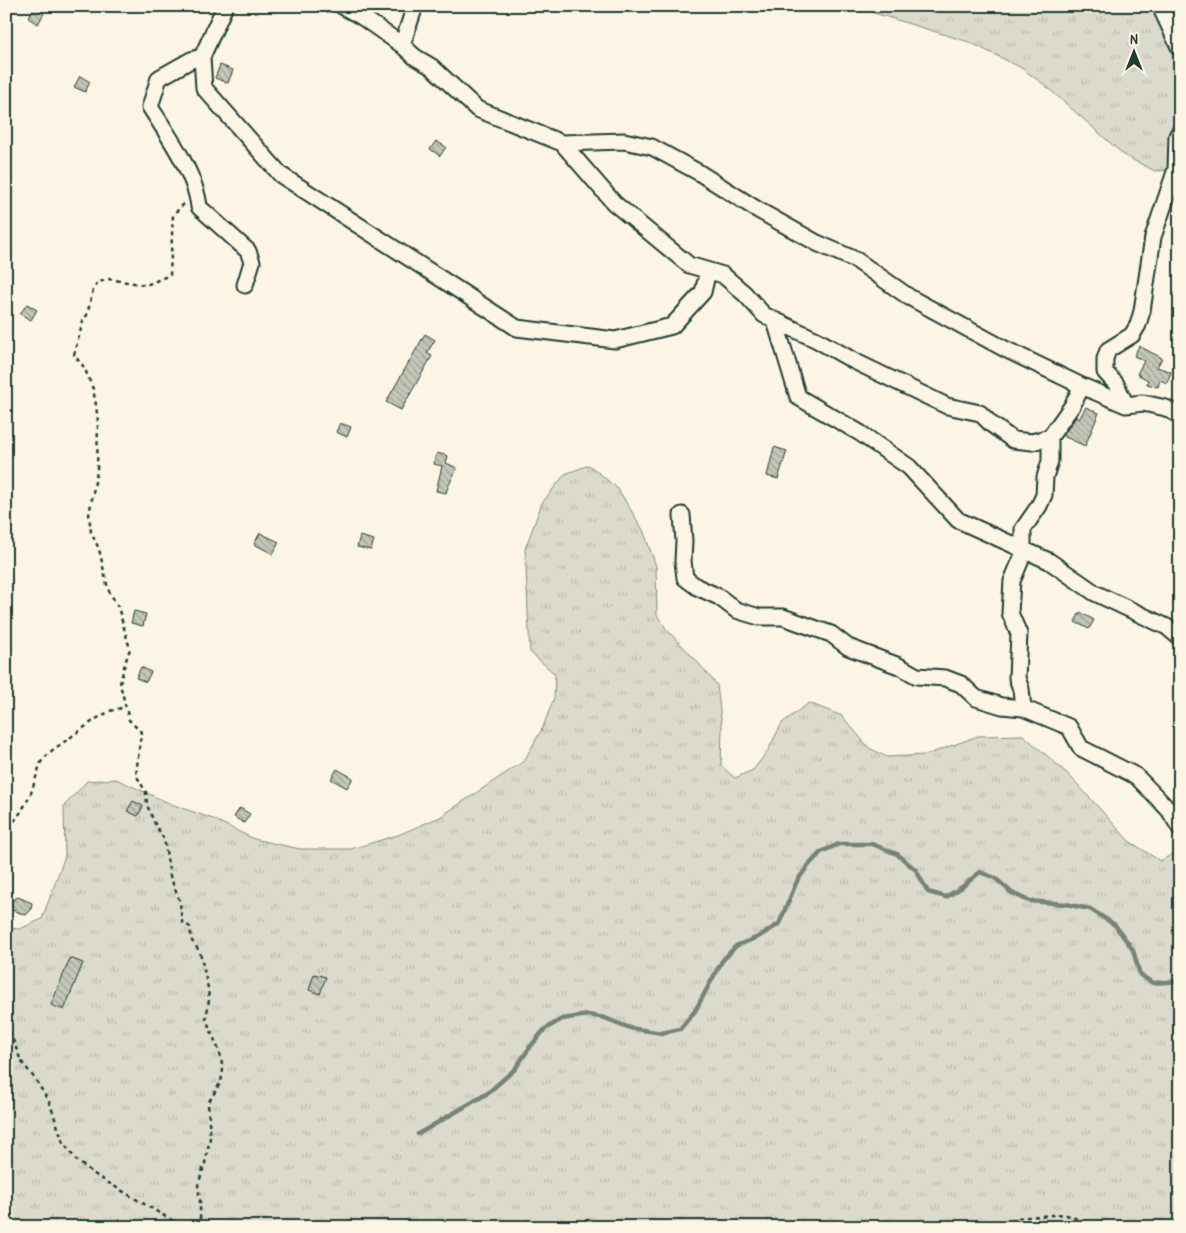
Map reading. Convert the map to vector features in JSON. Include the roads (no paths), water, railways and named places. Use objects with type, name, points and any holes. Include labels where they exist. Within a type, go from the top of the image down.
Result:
[{"type":"street","points":[[225,6],[202,57],[204,88],[281,176],[517,328],[615,340],[672,326],[703,292],[708,271]]},
{"type":"street","points":[[342,6],[362,17],[402,45],[415,57],[432,67],[477,109],[562,143],[624,141],[652,147],[698,172],[758,210],[817,243],[856,260],[909,296],[1004,349],[1126,405],[1143,403],[1166,408],[1180,416]]},
{"type":"street","points":[[402,45],[416,6]]},
{"type":"street","points":[[1160,6],[1180,49]]},
{"type":"street","points":[[202,57],[191,60],[159,78],[150,107],[171,139],[197,191],[199,207],[248,251],[252,262],[245,285]]},
{"type":"street","points":[[1126,405],[1116,384],[1105,372],[1105,359],[1108,350],[1132,335],[1138,325],[1142,312],[1153,237],[1176,169],[1177,136],[1180,131]]},
{"type":"street","points":[[562,143],[614,203],[689,265],[723,275],[745,294],[764,315],[947,406],[980,412],[991,424],[1013,440],[1032,442],[1050,437]]},
{"type":"street","points":[[775,321],[798,397],[860,433],[909,467],[958,520],[1049,561],[1095,593],[1167,627],[1180,638]]},
{"type":"street","points":[[1023,708],[1021,689],[1017,678],[1019,634],[1010,613],[1012,581],[1023,555],[1023,529],[1039,506],[1044,495],[1050,461],[1050,437],[1072,406],[1082,386]]},
{"type":"street","points":[[682,515],[684,541],[682,562],[685,578],[697,587],[719,597],[736,610],[759,617],[783,616],[831,634],[848,647],[899,666],[917,676],[945,678],[961,684],[976,698],[1002,706],[1023,708],[1069,727],[1081,748],[1136,776],[1169,810],[1180,828]]},
{"type":"waterway","points":[[418,1134],[488,1093],[515,1069],[545,1029],[562,1019],[588,1015],[605,1018],[630,1028],[662,1033],[680,1029],[695,1011],[722,961],[736,946],[758,937],[779,924],[797,881],[808,866],[821,852],[839,844],[872,844],[897,854],[916,870],[928,892],[946,897],[980,872],[995,878],[1012,893],[1029,901],[1066,904],[1090,909],[1115,925],[1133,950],[1140,975],[1153,983],[1180,981]]}]
